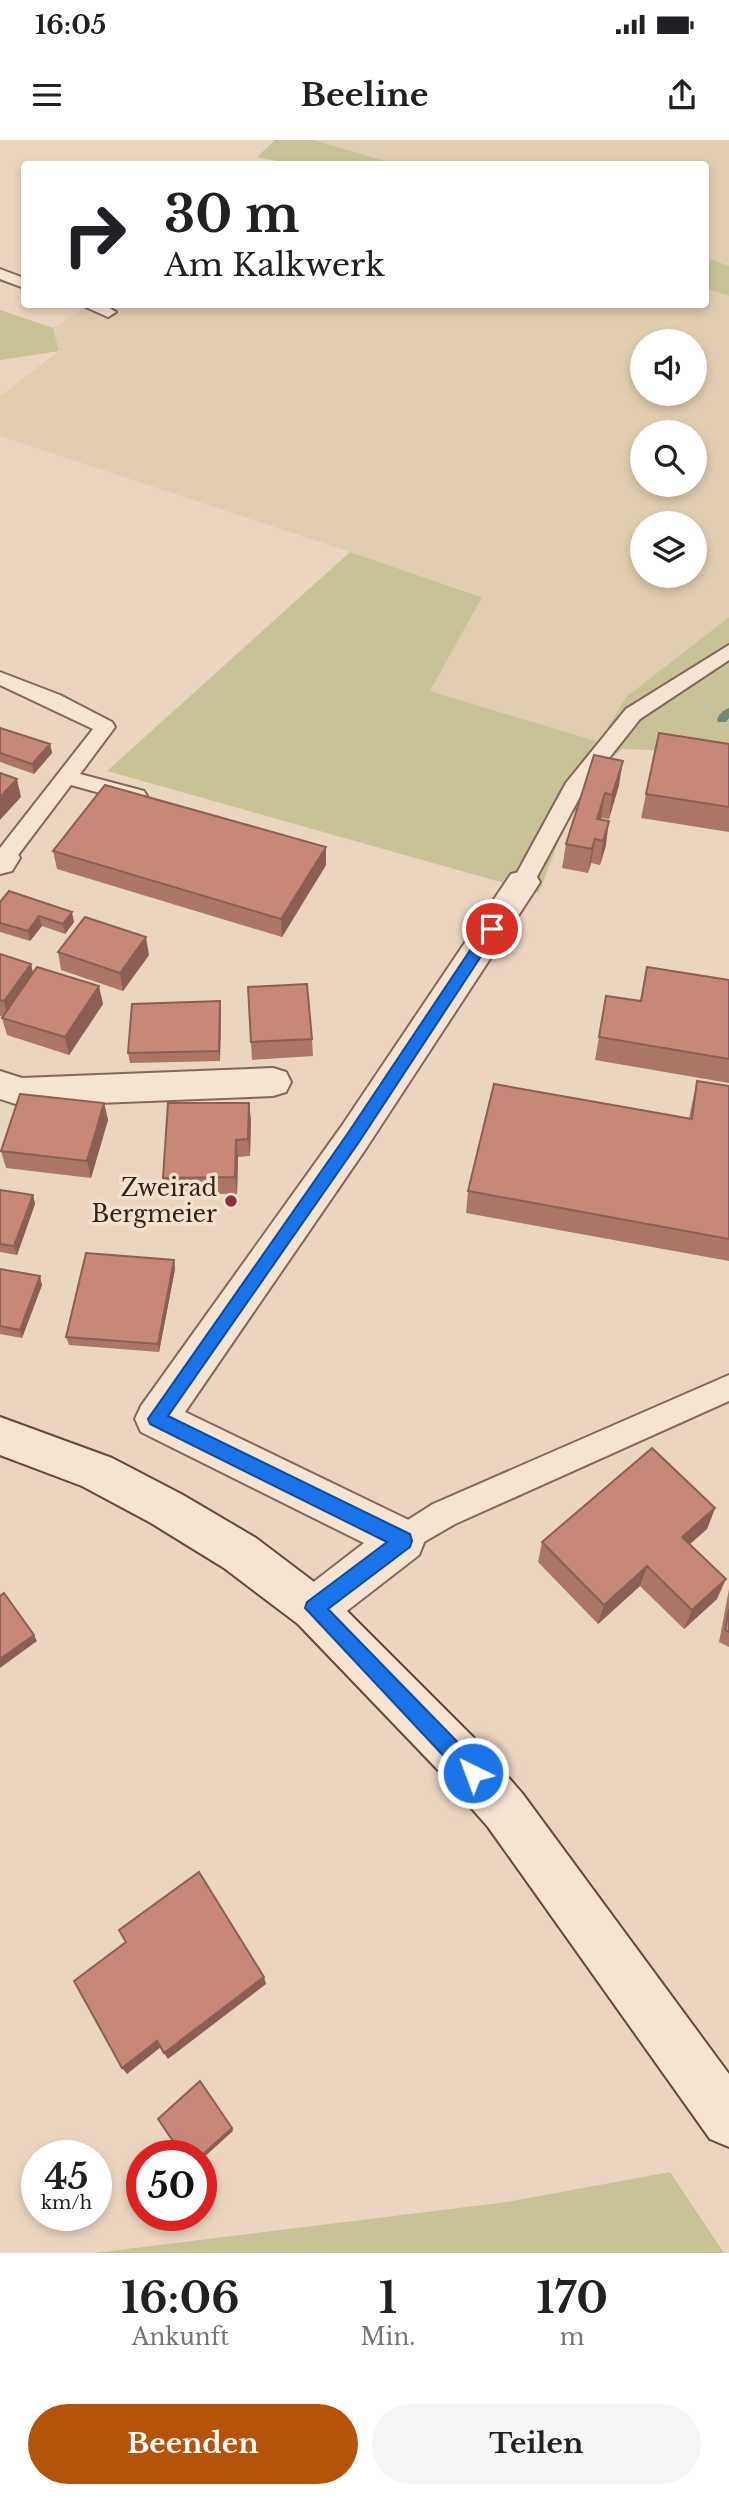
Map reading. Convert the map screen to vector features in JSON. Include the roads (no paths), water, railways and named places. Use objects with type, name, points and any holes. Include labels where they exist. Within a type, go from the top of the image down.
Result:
[{"type":"street","points":[[314,1608],[403,1541],[156,1419],[354,1138],[523,882]]},
{"type":"street","points":[[0,1085],[22,1092],[273,1082]]},
{"type":"street","points":[[0,1436],[97,1472],[167,1509],[240,1553],[314,1608],[456,1754],[505,1810],[729,2120]]},
{"type":"lane","points":[[0,274],[21,282]]},
{"type":"lane","points":[[98,308],[108,312]]},
{"type":"lane","points":[[523,882],[574,788],[633,714],[729,651]]},
{"type":"lane","points":[[0,678],[105,727],[2,861]]},
{"type":"lane","points":[[67,776],[159,802]]},
{"type":"lane","points":[[403,1541],[444,1514],[729,1388]]},
{"type":"waterway","points":[[722,720],[729,711]]},
{"type":"place","name":"Zweirad Bergmeier","points":[[231,1201]]}]
